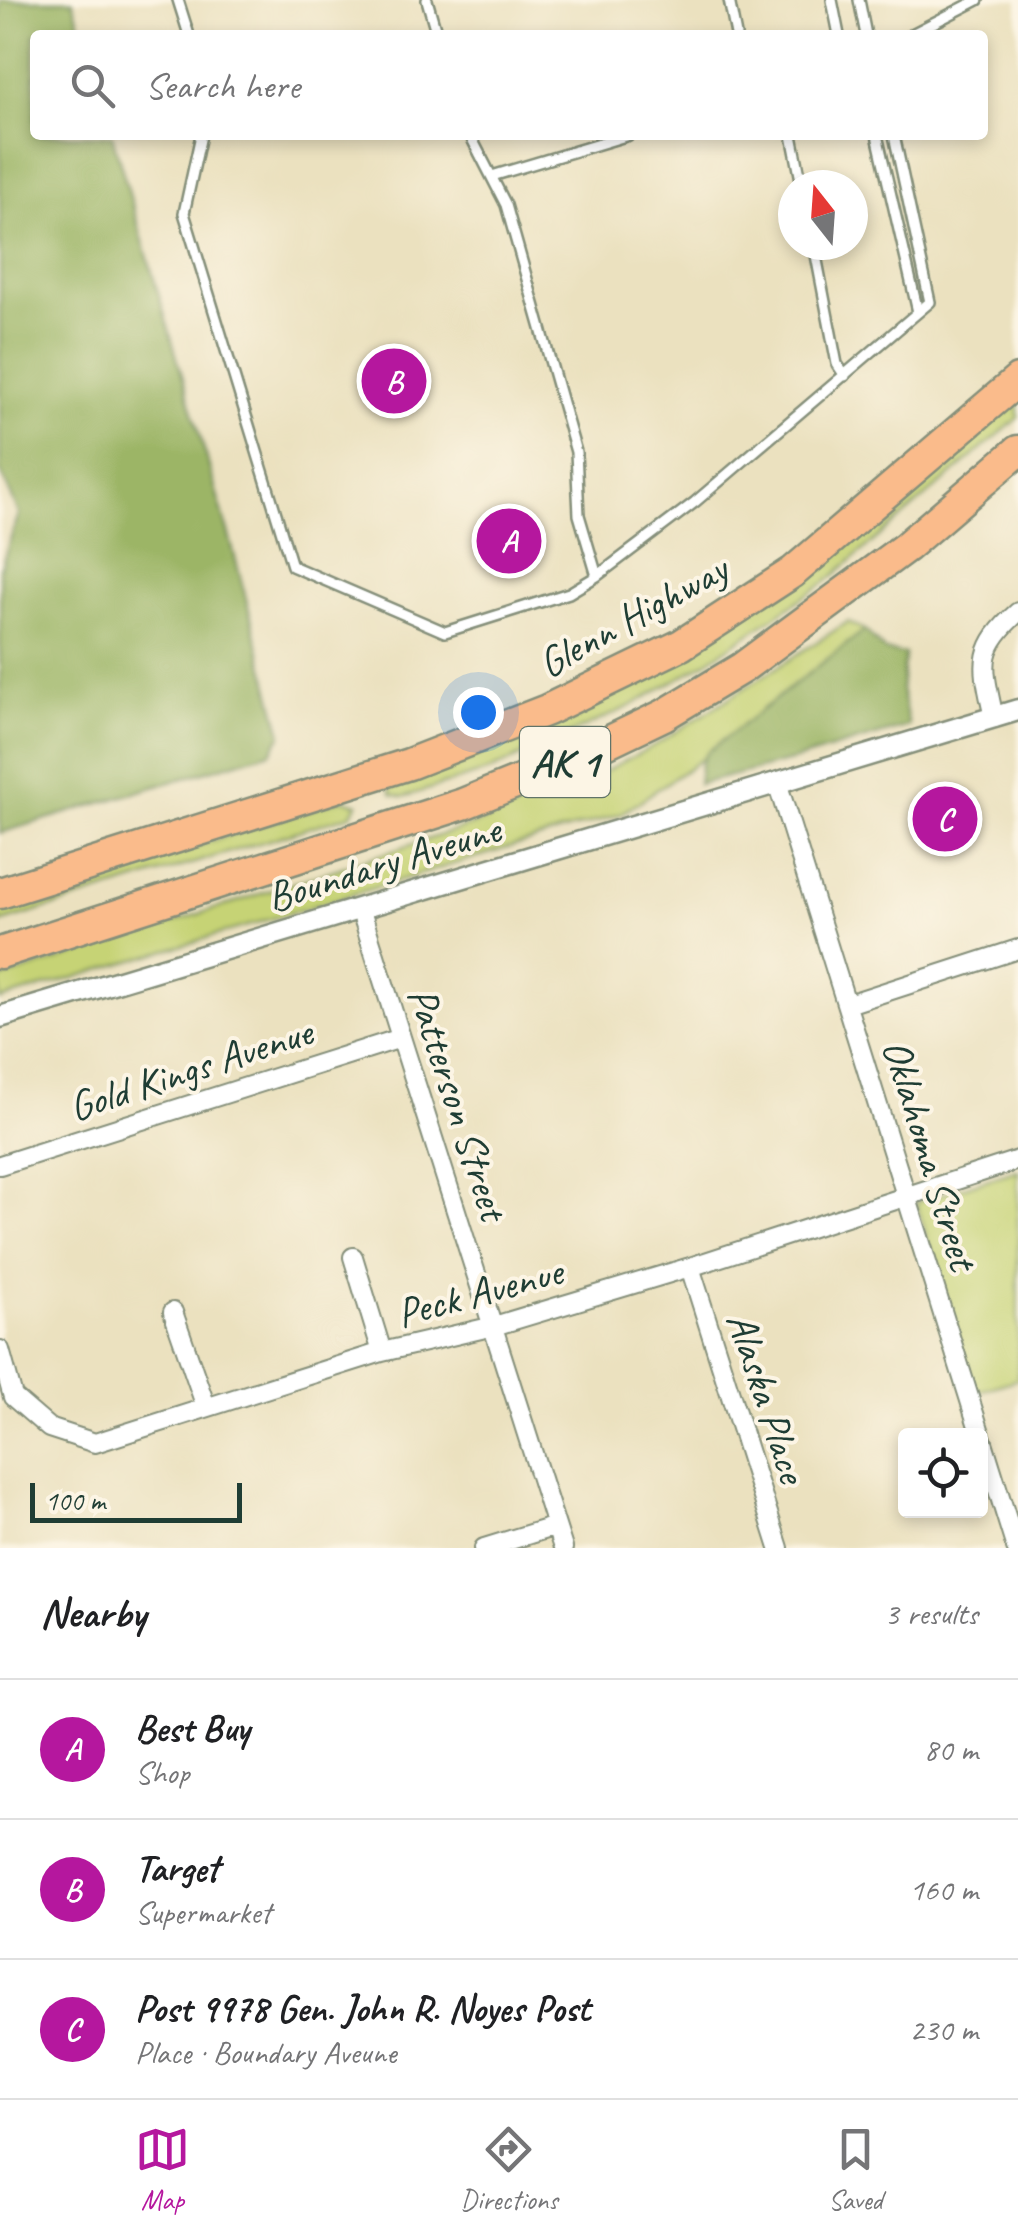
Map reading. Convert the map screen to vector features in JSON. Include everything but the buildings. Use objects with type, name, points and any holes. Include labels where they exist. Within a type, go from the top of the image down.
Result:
[{"type":"highway","name":"Glenn Highway","points":[[0,893],[409,764],[547,710],[681,645],[793,572],[1018,380]]},
{"type":"highway","name":"AK 1","points":[[0,955],[463,804],[664,716],[742,668],[906,547],[1018,452]]},
{"type":"highway","points":[[906,547],[1018,460]]},
{"type":"street","points":[[994,718],[984,669],[994,634],[1018,612]]},
{"type":"street","name":"Boundary Aveune","points":[[0,1016],[1018,710]]},
{"type":"street","name":"Oklahoma Street","points":[[777,782],[1016,1548]]},
{"type":"street","name":"Patterson Street","points":[[360,908],[563,1548]]},
{"type":"street","points":[[848,1004],[1018,948]]},
{"type":"street","name":"Gold Kings Avenue","points":[[0,1164],[401,1038]]},
{"type":"street","name":"Peck Avenue","points":[[0,1350],[13,1397],[48,1428],[95,1443],[382,1352],[494,1326],[690,1267],[1018,1160]]},
{"type":"street","points":[[354,1257],[382,1352]]},
{"type":"street","name":"Alaska Place","points":[[690,1267],[779,1548]]},
{"type":"street","points":[[174,1312],[206,1407]]},
{"type":"street","points":[[484,1548],[556,1526]]},
{"type":"lane","points":[[178,0],[187,30]]},
{"type":"lane","points":[[426,0],[435,30]]},
{"type":"lane","points":[[729,0],[735,30]]},
{"type":"lane","points":[[832,0],[838,30]]},
{"type":"lane","points":[[859,0],[865,30]]},
{"type":"lane","points":[[920,30],[978,0]]},
{"type":"lane","points":[[199,140],[184,213],[292,566],[445,632],[570,593],[597,576],[695,502],[930,302],[895,140]]},
{"type":"lane","points":[[473,140],[506,205],[576,452],[579,515],[597,576]]},
{"type":"lane","points":[[492,176],[613,140]]},
{"type":"lane","points":[[793,140],[799,170]]},
{"type":"lane","points":[[878,140],[918,312]]},
{"type":"lane","points":[[900,228],[914,225]]},
{"type":"lane","points":[[817,260],[837,364],[846,376]]},
{"type":"green space","points":[[0,0],[73,0],[82,30],[30,30],[30,140],[113,140],[231,542],[282,734],[271,752],[0,833],[0,569],[19,514],[0,470]]},
{"type":"green space","points":[[1018,392],[1018,418],[826,582],[705,663],[631,706],[489,771],[403,797],[392,794],[390,789],[398,781],[478,753],[629,681]]},
{"type":"green space","points":[[848,622],[865,630],[703,758],[621,814],[0,1000],[0,979],[475,824],[603,772],[657,744]]},
{"type":"green space","points":[[865,630],[885,651],[905,654],[901,689],[909,726],[698,784],[706,753]]},
{"type":"green space","points":[[342,799],[358,804],[350,815],[0,923],[0,908]]},
{"type":"green space","points":[[1018,1170],[1018,1379],[974,1393],[916,1202]]},
{"type":"place","name":"Target","points":[[394,381]]},
{"type":"place","name":"Best Buy","points":[[509,541]]},
{"type":"place","name":"Post 9978 Gen. John R. Noyes Post","points":[[945,819]]}]
